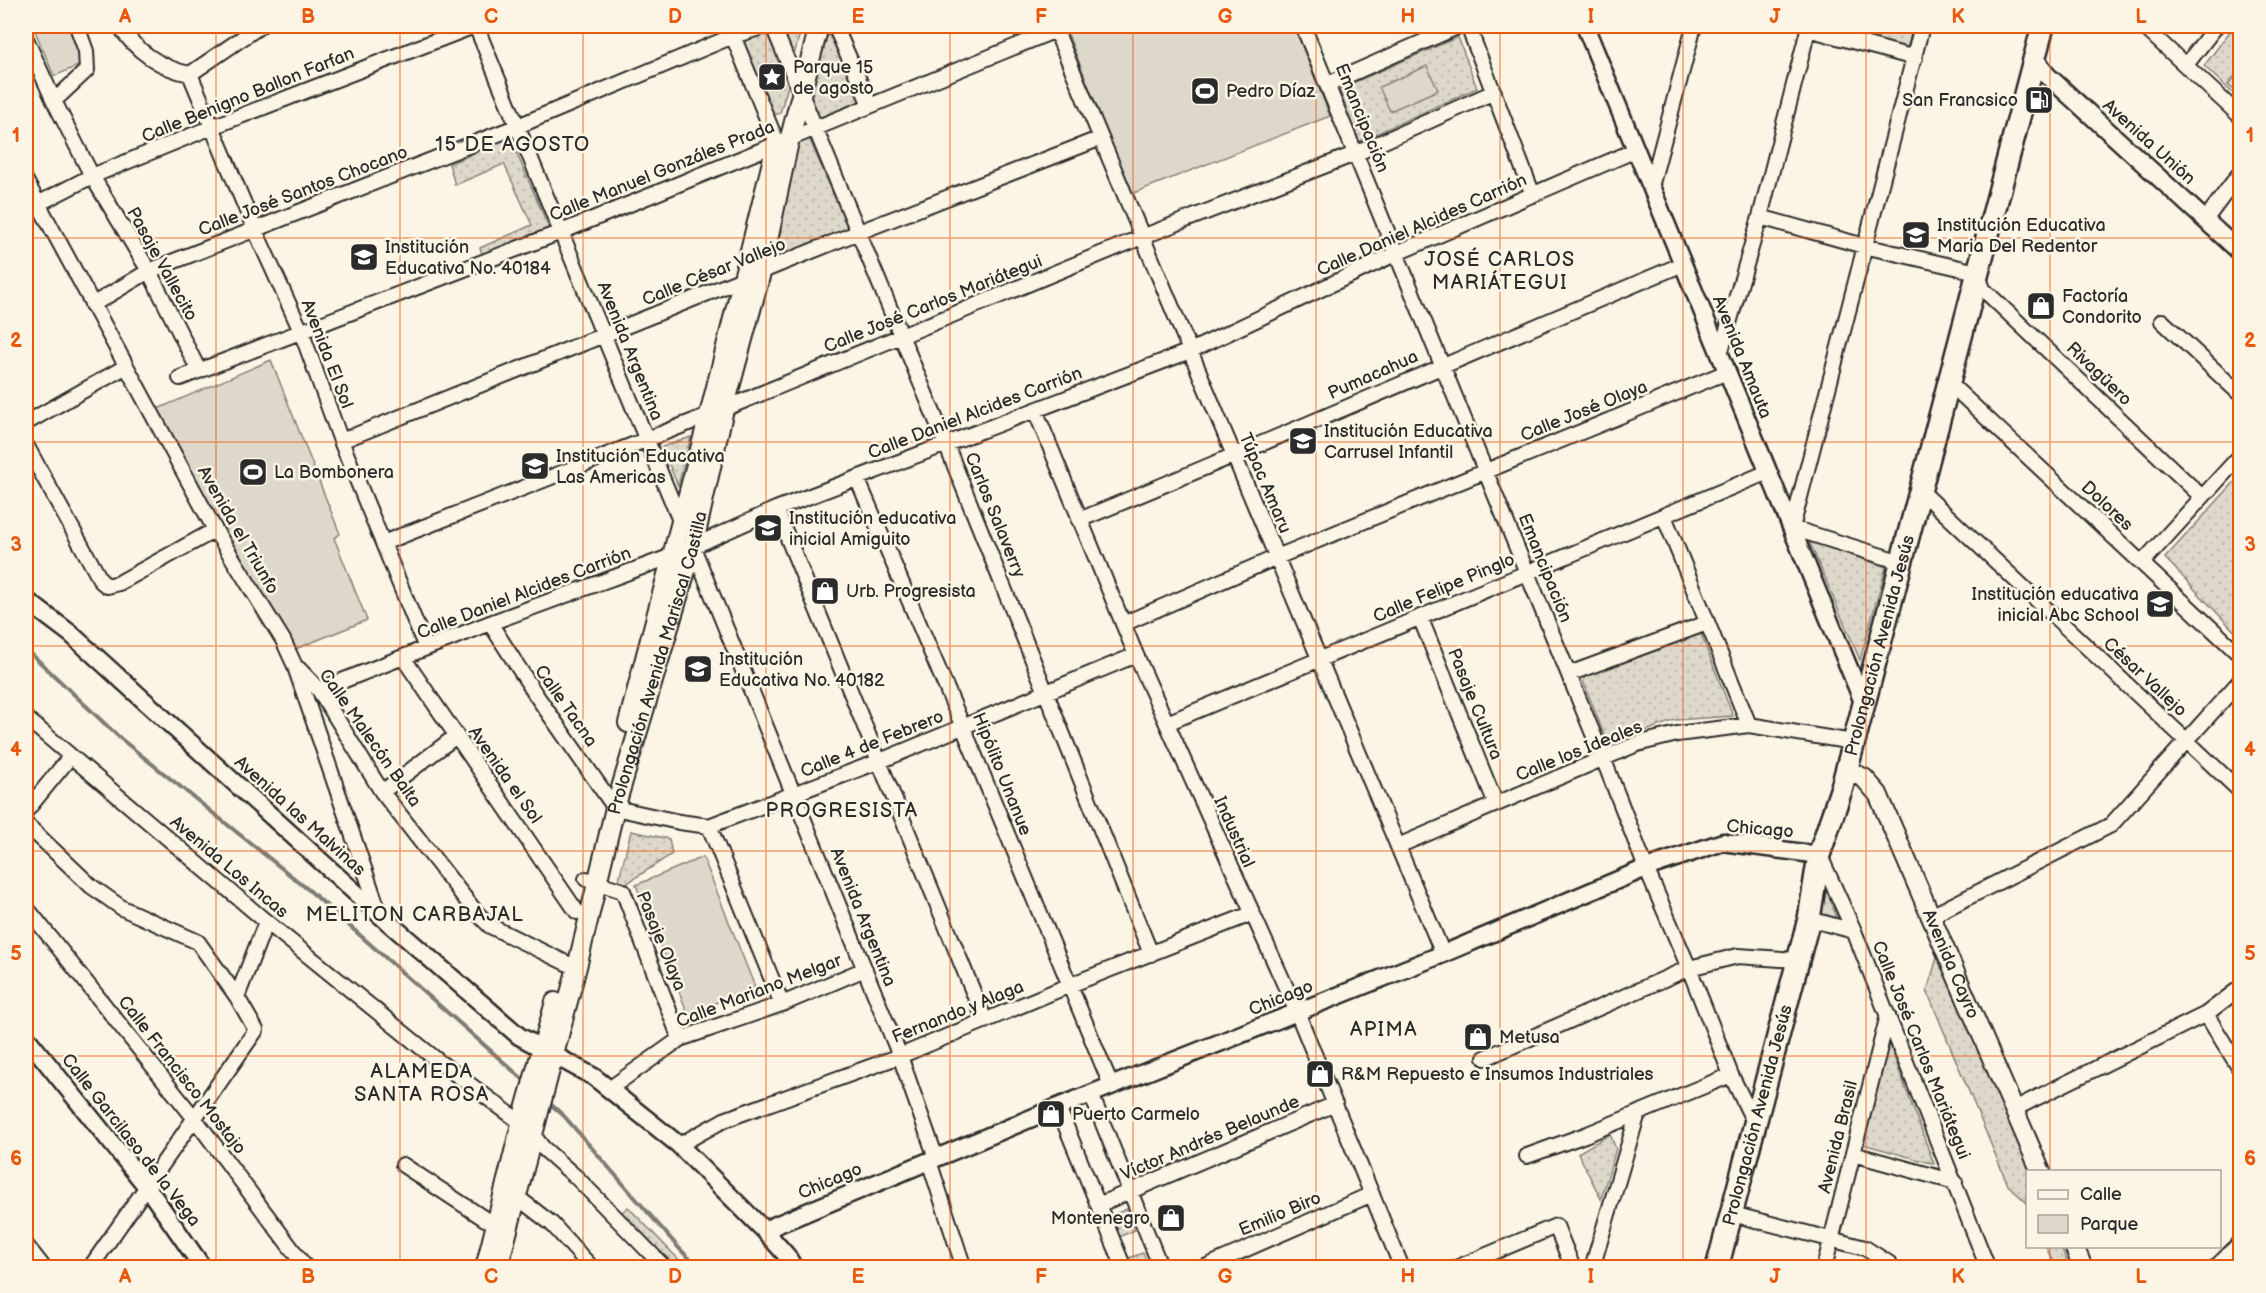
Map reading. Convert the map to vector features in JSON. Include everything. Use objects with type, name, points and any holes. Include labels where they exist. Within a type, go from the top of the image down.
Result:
[{"type":"main road","name":"Prolongación Avenida Mariscal Castilla","points":[[527,1128],[572,965],[681,522],[761,273],[794,75],[806,26]]},
{"type":"main road","name":"Prolongación Avenida Mariscal Castilla","points":[[611,802],[693,547],[742,281],[784,140],[801,93],[819,26]]},
{"type":"main road","name":"Prolongación Avenida Jesús","points":[[1717,1268],[1796,960],[1809,919],[1819,855],[1846,771],[2043,26]]},
{"type":"main road","name":"Avenida Cayro","points":[[1846,771],[1864,778],[1878,794],[2041,1170]]},
{"type":"main road","name":"Prolongación Avenida Mariscal Castilla","points":[[572,965],[577,912],[591,881]]},
{"type":"main road","points":[[485,1268],[517,1197],[527,1128]]},
{"type":"main road","points":[[498,1268],[503,1225],[527,1128]]},
{"type":"main road","points":[[2075,1248],[2083,1268]]},
{"type":"street","points":[[54,101],[87,70],[86,51],[76,26]]},
{"type":"street","points":[[120,26],[142,52],[174,71],[190,74],[260,26]]},
{"type":"street","name":"Avenida Argentina","points":[[475,26],[693,547],[900,1056],[933,1159],[964,1268]]},
{"type":"street","name":"Calle Benigno Ballon Farfan","points":[[31,206],[92,176],[212,127],[475,26]]},
{"type":"street","name":"Calle José Santos Chocano","points":[[92,305],[148,271],[518,126],[733,36],[766,26]]},
{"type":"street","name":"Carlos Salaverry","points":[[773,26],[946,444],[1151,954]]},
{"type":"street","points":[[835,26],[870,105]]},
{"type":"street","name":"Emancipación","points":[[1303,26],[1329,84],[1604,758],[1646,868],[1731,1074],[1755,1124]]},
{"type":"street","points":[[1329,84],[1459,26]]},
{"type":"street","points":[[1468,26],[1533,195]]},
{"type":"street","name":"Avenida Amauta","points":[[1585,26],[1863,702]]},
{"type":"street","points":[[1651,187],[1694,26]]},
{"type":"street","points":[[1900,562],[1791,528],[1922,26]]},
{"type":"street","points":[[2143,26],[2241,117]]},
{"type":"street","points":[[2186,65],[2216,26]]},
{"type":"street","points":[[1720,354],[1760,217],[1809,27],[1915,58]]},
{"type":"street","name":"Calle Manuel Gonzáles Prada","points":[[180,378],[561,232],[1054,28]]},
{"type":"street","name":"Túpac Amaru","points":[[1054,28],[1443,954]]},
{"type":"street","points":[[733,36],[784,140]]},
{"type":"street","points":[[26,39],[92,176]]},
{"type":"street","name":"Avenida Unión","points":[[2035,57],[2047,75],[2241,252]]},
{"type":"street","name":"Avenida El Sol","points":[[190,74],[255,230],[301,331],[341,441],[426,648]]},
{"type":"street","name":"Calle José Carlos Mariátegui","points":[[383,543],[717,412],[1142,237],[1357,153],[1494,92]]},
{"type":"street","name":"Calle César Vallejo","points":[[341,441],[859,232],[1101,138]]},
{"type":"street","name":"Calle Daniel Alcides Carrión","points":[[319,690],[490,623],[672,556],[776,508],[1190,351],[1397,253],[1636,150]]},
{"type":"street","points":[[2205,220],[2241,173]]},
{"type":"street","name":"Pasaje Vallecito","points":[[92,176],[148,271],[199,370]]},
{"type":"street","name":"Avenida el Triunfo","points":[[26,181],[31,206],[92,305],[216,530],[283,640],[294,664],[380,915]]},
{"type":"street","points":[[1760,217],[1864,246],[1977,272]]},
{"type":"street","name":"Pumacahua","points":[[1078,520],[1234,456],[1683,264]]},
{"type":"street","name":"Rivagüero","points":[[1977,272],[1983,289],[2202,497]]},
{"type":"street","points":[[2162,321],[2241,394]]},
{"type":"street","points":[[26,423],[125,367]]},
{"type":"street","name":"Calle José Olaya","points":[[1123,624],[1276,557],[1727,372]]},
{"type":"street","name":"Dolores","points":[[1948,382],[2241,655]]},
{"type":"street","name":"Industrial","points":[[1035,410],[1078,520],[1136,655],[1297,1012],[1402,1268]]},
{"type":"street","points":[[26,445],[100,581],[107,586],[120,583],[216,530]]},
{"type":"street","points":[[2142,563],[2241,456]]},
{"type":"street","name":"Calle Felipe Pinglo","points":[[1167,723],[1768,472]]},
{"type":"street","name":"Hipólito Unanue","points":[[857,478],[1111,1085]]},
{"type":"street","name":"César Vallejo","points":[[1920,490],[2241,791]]},
{"type":"street","points":[[776,508],[985,1021]]},
{"type":"street","points":[[1664,516],[1749,724]]},
{"type":"street","name":"Avenida las Malvinas","points":[[26,600],[71,634],[380,915],[519,1036],[545,1062],[578,1066],[679,1146],[764,1230],[787,1256],[794,1268]]},
{"type":"street","name":"Pasaje Cultura","points":[[1420,617],[1496,804]]},
{"type":"street","name":"Calle Tacna","points":[[490,623],[536,695],[611,802]]},
{"type":"street","points":[[1569,674],[1707,623]]},
{"type":"street","name":"Calle 4 de Febrero","points":[[611,802],[679,822],[710,826],[880,761],[1136,655]]},
{"type":"street","name":"Avenida el Sol","points":[[404,658],[577,912]]},
{"type":"street","name":"Calle Malecón Balta","points":[[294,664],[319,690],[382,792],[475,911],[490,926],[572,965]]},
{"type":"street","points":[[1931,916],[2111,825],[2241,681]]},
{"type":"street","name":"Avenida Los Incas","points":[[26,718],[266,922],[438,1062],[527,1128],[543,1148],[665,1268]]},
{"type":"street","name":"Calle los Ideales","points":[[1398,846],[1637,744],[1677,734],[1749,724],[1853,742]]},
{"type":"street","points":[[382,792],[456,736]]},
{"type":"street","points":[[26,811],[70,757]]},
{"type":"street","points":[[26,824],[91,886],[122,908],[198,942],[237,997],[256,1030],[90,1268]]},
{"type":"street","points":[[710,826],[782,1004]]},
{"type":"street","name":"Chicago","points":[[764,1230],[1111,1085],[1443,954],[1646,868],[1723,842],[1819,855]]},
{"type":"street","name":"Calle José Carlos Mariátegui","points":[[1819,855],[1854,931],[1888,1014],[1988,1268]]},
{"type":"street","name":"Pasaje Olaya","points":[[591,881],[623,891],[680,1039]]},
{"type":"street","name":"Calle Francisco Mostajo","points":[[26,907],[195,1119],[306,1268]]},
{"type":"street","name":"Fernando y Alaga","points":[[679,1146],[724,1120],[900,1056],[1070,985],[1251,914]]},
{"type":"street","points":[[1809,919],[1854,931]]},
{"type":"street","points":[[237,997],[266,922]]},
{"type":"street","points":[[1485,1058],[1689,968],[1738,956],[1796,960]]},
{"type":"street","name":"Calle Mariano Melgar","points":[[609,1089],[680,1039],[782,1004],[865,969]]},
{"type":"street","points":[[2014,1109],[2206,1014],[2241,988]]},
{"type":"street","name":"Avenida Brasil","points":[[1824,1268],[1888,1014]]},
{"type":"street","points":[[2206,1014],[2241,1069]]},
{"type":"street","name":"Calle Garcilaso de la Vega","points":[[26,1037],[147,1187],[203,1268]]},
{"type":"street","points":[[1527,1156],[1585,1136],[1731,1074]]},
{"type":"street","points":[[1090,1094],[1161,1268]]},
{"type":"street","name":"Víctor Andrés Belaunde","points":[[1098,1205],[1335,1104]]},
{"type":"street","points":[[1058,1107],[1124,1268]]},
{"type":"street","points":[[1592,1268],[1638,1113]]},
{"type":"street","name":"Calle José Carlos Mariátegui","points":[[1852,1154],[1955,1182]]},
{"type":"street","points":[[403,1165],[485,1219],[503,1225]]},
{"type":"street","name":"Emilio Biro","points":[[1203,1268],[1372,1194]]},
{"type":"street","points":[[517,1197],[552,1224],[592,1268]]},
{"type":"street","points":[[1732,1214],[1865,1248],[1890,1264],[1891,1268]]},
{"type":"street","points":[[1456,1268],[1556,1226],[1573,1268]]},
{"type":"street","points":[[2215,1268],[2241,1243]]},
{"type":"street","points":[[26,1245],[44,1268]]},
{"type":"green space","points":[[50,26],[70,26],[85,63],[54,76],[35,31]]},
{"type":"green space","points":[[802,26],[794,55],[782,28]]},
{"type":"green space","name":"Pedro Díaz","points":[[1076,26],[1294,26],[1330,116],[1131,194],[1066,29]]},
{"type":"green space","points":[[1819,26],[1913,26],[1907,50]]},
{"type":"green space","points":[[2234,26],[2240,26],[2240,100],[2204,66]]},
{"type":"green space","points":[[772,29],[791,76],[780,113],[774,115],[742,43]]},
{"type":"green space","points":[[835,35],[863,104],[821,121],[810,99],[827,36]]},
{"type":"green space","points":[[1458,37],[1477,88],[1358,142],[1339,89]]},
{"type":"green space","points":[[1427,66],[1438,90],[1390,111],[1379,87]]},
{"type":"green space","points":[[2240,70],[2240,95],[2228,85]]},
{"type":"green space","points":[[809,138],[849,230],[770,261],[796,142]]},
{"type":"green space","points":[[507,139],[512,142],[551,233],[485,261],[480,248],[532,225],[504,164],[455,185],[449,164]]},
{"type":"green space","name":"La Bombonera","points":[[271,360],[340,534],[334,538],[367,620],[293,650],[155,410]]},
{"type":"green space","points":[[691,437],[678,486],[662,447]]},
{"type":"green space","points":[[2240,476],[2240,637],[2165,558]]},
{"type":"green space","points":[[1809,541],[1886,567],[1860,660]]},
{"type":"green space","points":[[1690,633],[1701,634],[1733,716],[1675,720],[1608,745],[1583,681],[1587,673]]},
{"type":"green space","points":[[631,831],[669,839],[672,854],[626,884],[618,883]]},
{"type":"green space","points":[[703,857],[755,987],[688,1014],[636,885]]},
{"type":"green space","points":[[1823,878],[1838,921],[1813,919]]},
{"type":"green space","points":[[1939,951],[2030,1170],[2026,1170],[2026,1202],[2008,1185],[1927,991]]},
{"type":"green space","points":[[1888,1041],[1934,1164],[1859,1143]]},
{"type":"green space","points":[[1610,1134],[1616,1149],[1601,1199],[1578,1153]]},
{"type":"green space","points":[[628,1207],[686,1267],[671,1267],[620,1214]]},
{"type":"green space","points":[[1127,1209],[1135,1230],[1119,1237],[1110,1216]]},
{"type":"green space","points":[[2046,1248],[2061,1248],[2069,1267],[2055,1267]]},
{"type":"green space","points":[[1143,1253],[1149,1267],[1133,1267],[1129,1258]]},
{"type":"waterway","points":[[26,649],[121,739],[310,891],[526,1082]]},
{"type":"waterway","points":[[547,1101],[564,1116],[698,1268]]},
{"type":"place","name":"Parque 15 de agosto","points":[[772,77]]},
{"type":"place","name":"Pedro Díaz","points":[[1205,91]]},
{"type":"place","name":"San Francsico","points":[[2039,100]]},
{"type":"place","name":"Institución Educativa Maria Del Redentor","points":[[1916,235]]},
{"type":"place","name":"Institución Educativa No. 40184","points":[[364,257]]},
{"type":"place","name":"Factoría Condorito","points":[[2041,306]]},
{"type":"place","name":"Institución Educativa Carrusel Infantil","points":[[1303,441]]},
{"type":"place","name":"Institución Educativa Las Americas","points":[[535,466]]},
{"type":"place","name":"La Bombonera","points":[[253,472]]},
{"type":"place","name":"Institución educativa inicial Amiguito","points":[[768,528]]},
{"type":"place","name":"Urb. Progresista","points":[[825,591]]},
{"type":"place","name":"Institución educativa inicial Abc School","points":[[2160,604]]},
{"type":"place","name":"Institución Educativa No. 40182","points":[[698,669]]},
{"type":"place","name":"Metusa","points":[[1478,1037]]},
{"type":"place","name":"R&M Repuesto e Insumos Industriales","points":[[1320,1074]]},
{"type":"place","name":"Puerto Carmelo","points":[[1051,1114]]},
{"type":"place","name":"Montenegro","points":[[1171,1218]]},
{"type":"district","name":"15 DE AGOSTO","points":[[513,145]]},
{"type":"district","name":"JOSÉ CARLOS MARIÁTEGUI","points":[[1500,272]]},
{"type":"district","name":"PROGRESISTA","points":[[842,811]]},
{"type":"district","name":"MELITON CARBAJAL","points":[[415,915]]},
{"type":"district","name":"APIMA","points":[[1384,1030]]},
{"type":"district","name":"ALAMEDA SANTA ROSA","points":[[422,1084]]}]
